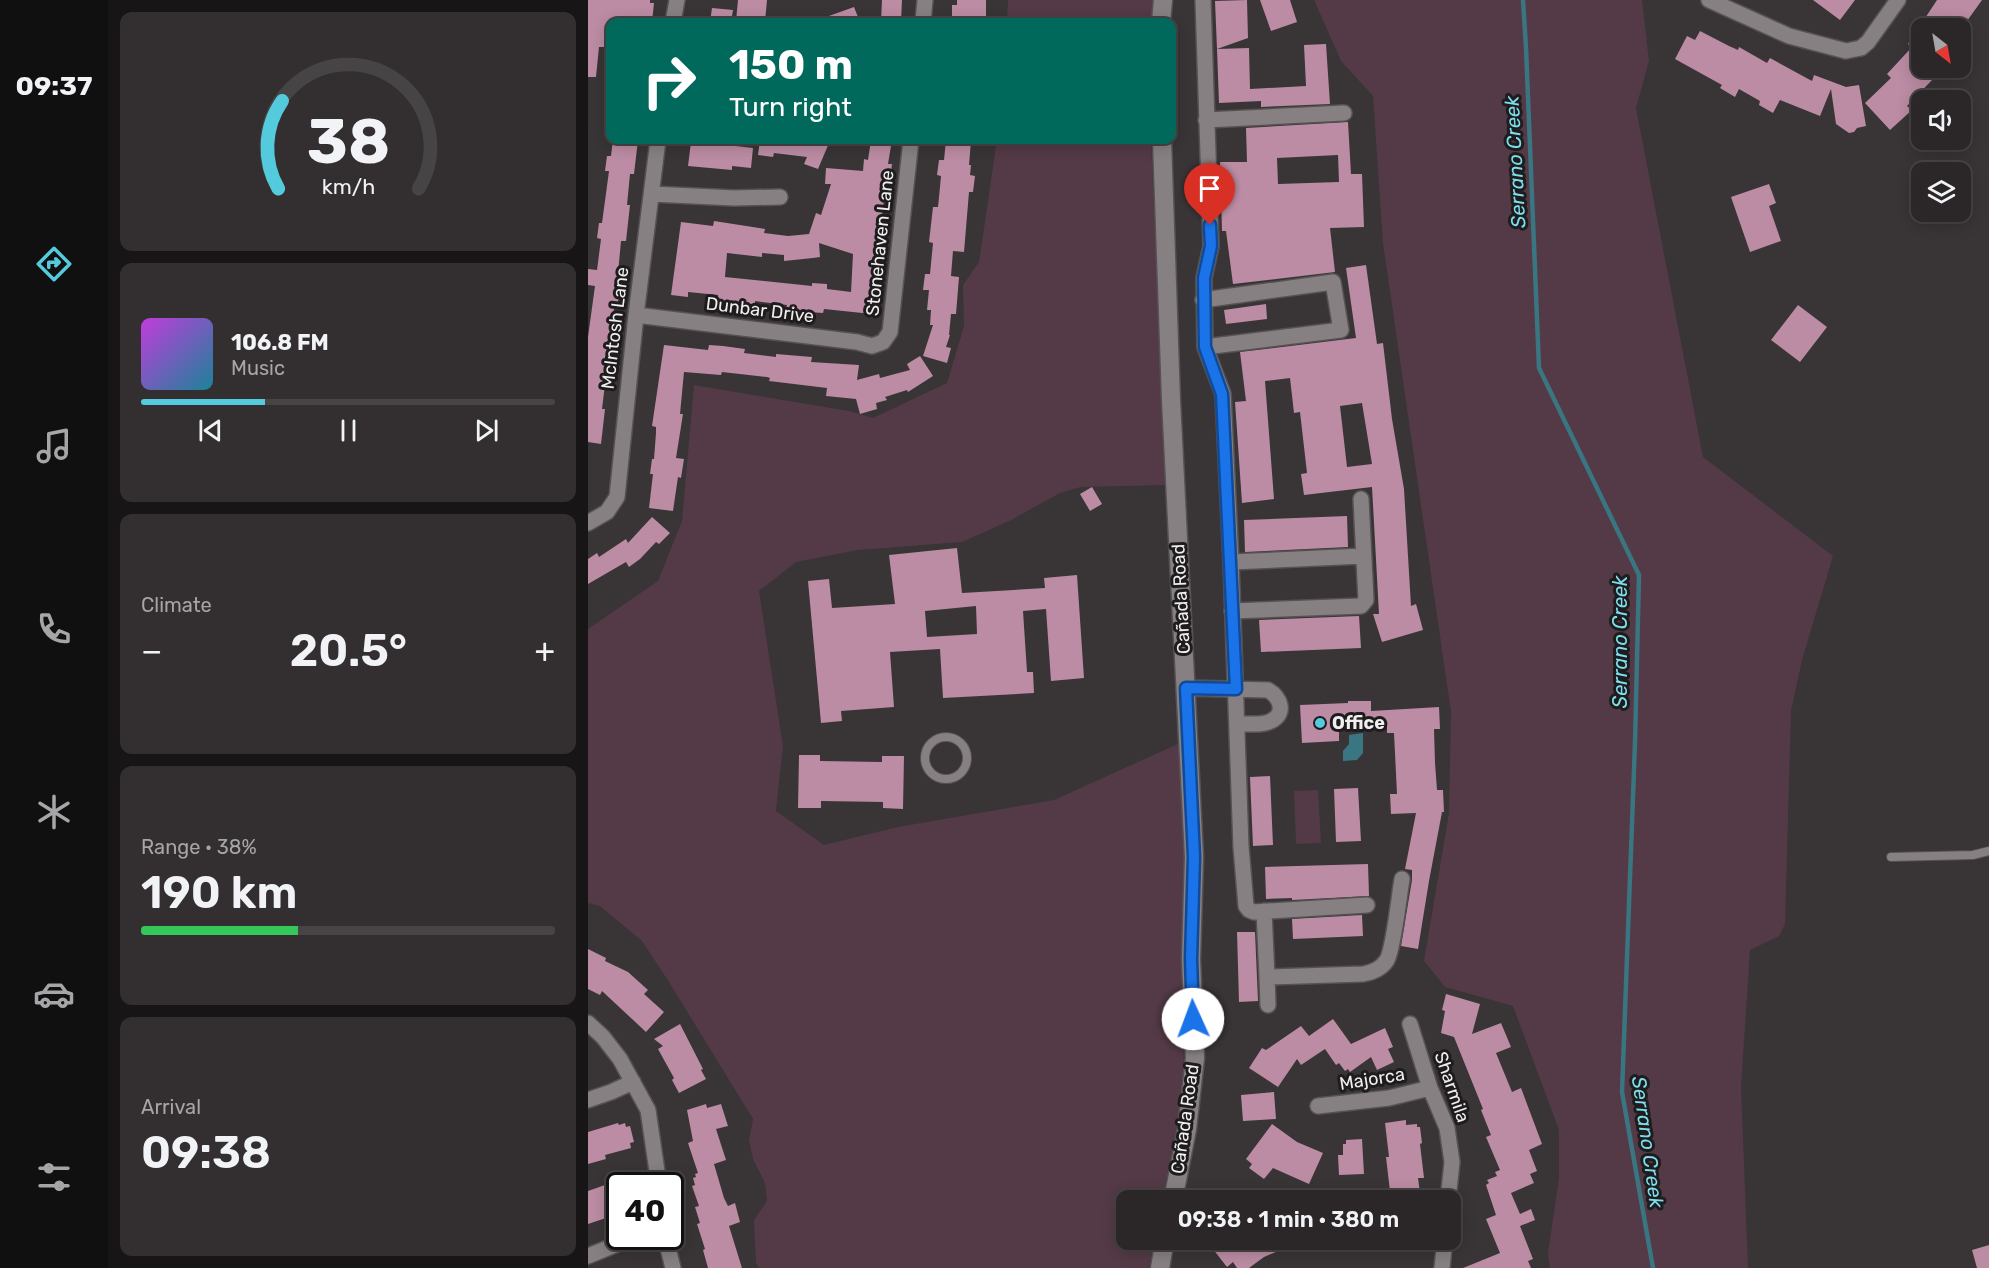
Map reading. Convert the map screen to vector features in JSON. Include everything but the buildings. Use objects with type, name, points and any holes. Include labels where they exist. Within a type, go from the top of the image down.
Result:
[{"type":"street","points":[[674,18],[676,0]]},
{"type":"street","points":[[923,18],[925,0]]},
{"type":"street","points":[[1161,18],[1163,0]]},
{"type":"street","points":[[1203,0],[1211,246],[1204,278],[1205,347],[1222,394],[1231,562],[1241,847],[1246,906],[1254,912],[1367,905]]},
{"type":"street","points":[[1709,0],[1789,36],[1846,51],[1861,48],[1874,35],[1898,0]]},
{"type":"street","points":[[1206,120],[1344,113]]},
{"type":"street","name":"McIntosh Lane","points":[[594,519],[611,507],[617,498],[636,315],[658,144]]},
{"type":"street","name":"Stonehaven Lane","points":[[878,345],[890,332],[911,144]]},
{"type":"street","name":"Cañada Road","points":[[1162,144],[1171,400],[1194,857],[1191,959],[1195,1058],[1187,1129],[1175,1190]]},
{"type":"street","points":[[652,194],[734,198],[780,196]]},
{"type":"street","points":[[1203,300],[1333,282],[1341,330],[1205,347]]},
{"type":"street","name":"Dunbar Drive","points":[[636,315],[878,345]]},
{"type":"street","points":[[1232,610],[1361,606],[1366,600],[1361,498]]},
{"type":"street","points":[[1231,562],[1363,556]]},
{"type":"street","points":[[1186,688],[1268,690],[1275,694],[1281,707],[1278,715],[1271,722],[1237,724]]},
{"type":"street","points":[[1266,977],[1363,974],[1374,972],[1381,967],[1390,954],[1402,879]]},
{"type":"street","points":[[1264,911],[1268,1005]]},
{"type":"street","points":[[588,1023],[603,1037],[620,1059],[650,1116],[657,1172]]},
{"type":"street","name":"Sharmila","points":[[1410,1024],[1430,1088],[1447,1128],[1452,1162],[1449,1190]]},
{"type":"street","points":[[588,1100],[633,1082]]},
{"type":"street","name":"Majorca","points":[[1318,1106],[1389,1098],[1430,1088]]},
{"type":"street","points":[[588,1256],[606,1249]]},
{"type":"street","points":[[668,1250],[673,1268]]},
{"type":"street","points":[[1160,1268],[1163,1250]]},
{"type":"street","points":[[1442,1268],[1444,1250]]},
{"type":"lane","points":[[951,738],[962,745],[967,756],[966,762],[964,768],[955,777],[941,779],[935,776],[927,766],[926,753],[929,747],[939,739],[951,738]]},
{"type":"lane","points":[[1891,857],[1973,855],[1989,851]]},
{"type":"shaded area","points":[[1008,0],[1154,0],[1152,18],[1007,18]]},
{"type":"shaded area","points":[[1314,0],[1642,0],[1649,61],[1636,108],[1703,457],[1833,556],[1802,660],[1791,711],[1785,924],[1779,936],[1750,950],[1741,1087],[1748,1268],[1550,1268],[1548,1253],[1559,1178],[1559,1130],[1513,1006],[1445,987],[1424,961],[1449,813],[1451,712],[1383,243],[1373,96],[1341,61]]},
{"type":"shaded area","points":[[996,144],[1151,144],[1167,485],[1081,487],[1060,493],[1011,520],[962,542],[858,550],[796,562],[759,591],[783,746],[776,811],[824,845],[898,827],[1054,800],[1180,743],[1186,875],[1181,946],[1184,1073],[1179,1117],[1164,1190],[1116,1190],[1116,1250],[1153,1250],[1149,1268],[759,1268],[756,1263],[754,1220],[767,1201],[765,1183],[753,1159],[749,1140],[753,1119],[642,941],[600,906],[588,903],[588,629],[658,581],[682,521],[694,385],[849,411],[873,418],[947,383],[964,326],[963,285],[979,262]]},
{"type":"shaded area","points":[[1318,790],[1321,843],[1296,844],[1294,791]]},
{"type":"water","points":[[1363,733],[1363,753],[1357,760],[1343,761],[1343,751],[1349,744],[1349,735]]},
{"type":"waterway","name":"Serrano Creek","points":[[1523,0],[1539,368],[1639,575],[1622,1092],[1653,1268]]},
{"type":"place","name":"Office","points":[[1320,723]]},
{"type":"route","points":[[1193,1019],[1191,959],[1194,857],[1186,688],[1236,689],[1222,394],[1205,347],[1203,300],[1204,278],[1211,246],[1210,225]]}]
